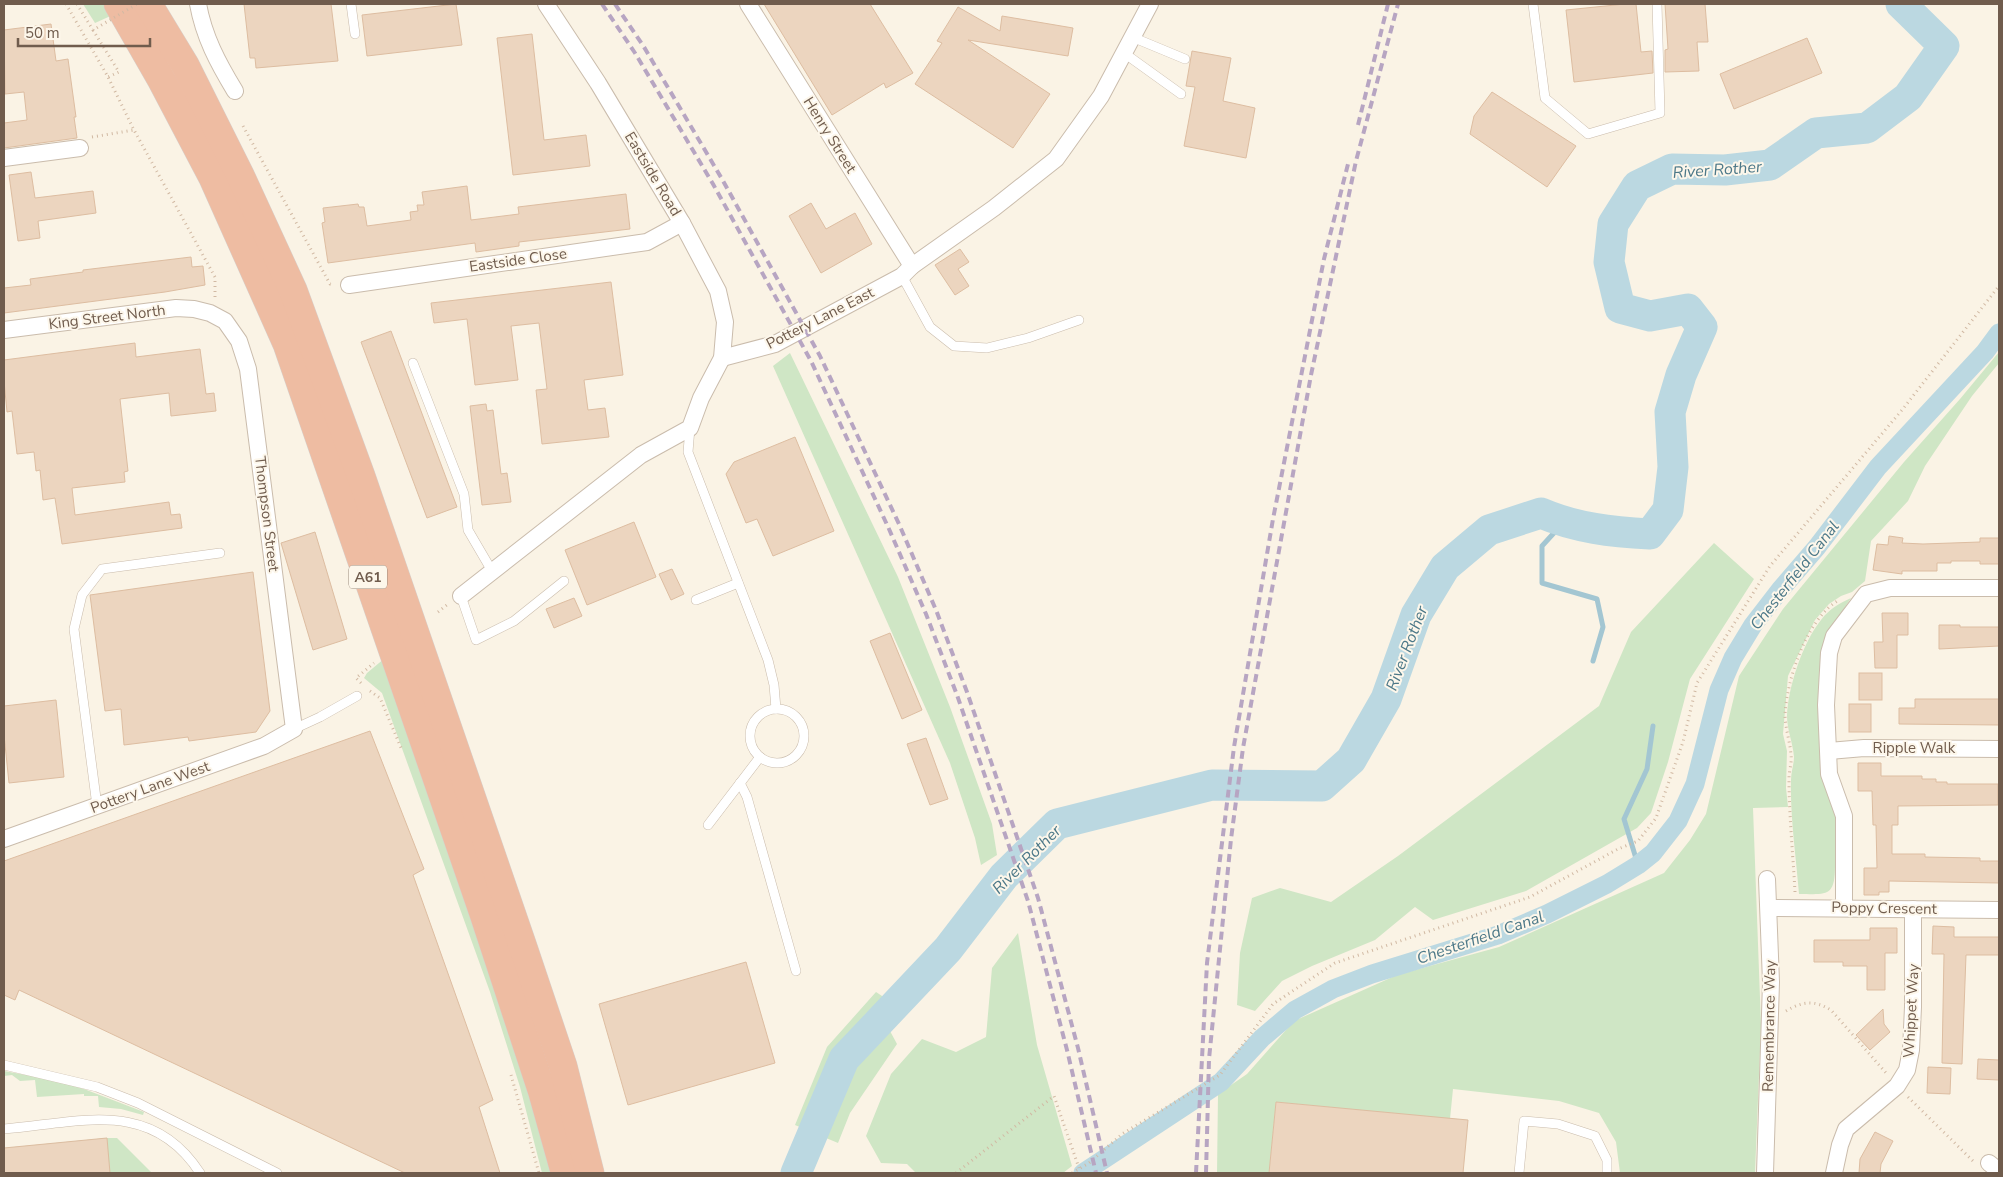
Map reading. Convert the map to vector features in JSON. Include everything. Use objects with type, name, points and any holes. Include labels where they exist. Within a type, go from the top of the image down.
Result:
[{"type":"highway","name":"A61","points":[[118,4],[161,79],[213,178],[287,344],[484,916],[542,1091],[565,1173]]},
{"type":"highway","name":"A61","points":[[148,4],[185,65],[242,178],[293,290],[361,476],[522,944],[563,1066],[590,1173]]},
{"type":"street","points":[[198,4],[202,26],[212,52],[235,91]]},
{"type":"street","name":"Eastside Road","points":[[546,4],[598,83],[682,223],[718,291],[725,322],[722,358]]},
{"type":"street","name":"Henry Street","points":[[748,4],[907,271]]},
{"type":"street","name":"Pottery Lane East","points":[[722,358],[775,344],[907,271],[994,208],[1056,159],[1102,96],[1150,4]]},
{"type":"street","points":[[4,158],[80,148]]},
{"type":"street","name":"Eastside Close","points":[[349,285],[647,242],[682,223]]},
{"type":"street","name":"King Street North","points":[[4,330],[176,308],[210,313]]},
{"type":"street","name":"Thompson Street","points":[[210,313],[225,321],[239,341],[248,369],[294,729]]},
{"type":"street","points":[[461,596],[641,454],[690,428],[701,398],[722,358]]},
{"type":"street","points":[[1844,907],[1846,855],[1844,816],[1830,774],[1826,705],[1829,653],[1834,636],[1866,594],[1890,588],[1999,588]]},
{"type":"street","name":"Pottery Lane West","points":[[4,839],[264,746],[294,729]]},
{"type":"street","name":"Ripple Walk","points":[[1830,751],[1864,748],[1999,749]]},
{"type":"street","name":"Remembrance Way","points":[[1765,1173],[1770,1022],[1770,908],[1768,879]]},
{"type":"street","name":"Poppy Crescent","points":[[1770,908],[1844,907],[1999,910]]},
{"type":"street","name":"Whippet Way","points":[[1834,1173],[1840,1145],[1846,1129],[1869,1112],[1897,1086],[1907,1070],[1911,1050],[1914,1007],[1914,909]]},
{"type":"lane","points":[[351,4],[356,34]]},
{"type":"lane","points":[[1533,4],[1545,98],[1588,134],[1660,113],[1657,4]]},
{"type":"lane","points":[[1132,37],[1185,59]]},
{"type":"lane","points":[[1124,53],[1181,94]]},
{"type":"lane","points":[[907,271],[930,327],[954,346],[987,348],[1028,338],[1078,320]]},
{"type":"lane","points":[[413,363],[464,494],[468,530],[492,571]]},
{"type":"lane","points":[[690,428],[688,452],[768,660],[774,685],[776,709]]},
{"type":"lane","points":[[97,806],[74,629],[82,595],[102,569],[220,553]]},
{"type":"lane","points":[[461,596],[476,640],[514,621],[564,581]]},
{"type":"lane","points":[[696,600],[738,583]]},
{"type":"lane","points":[[294,729],[320,718],[357,696]]},
{"type":"lane","points":[[776,709],[784,710],[794,715],[804,731],[804,740],[798,754],[786,762],[774,763],[760,757],[752,748],[750,739],[750,730],[757,718],[765,712],[776,709]]},
{"type":"lane","points":[[708,825],[760,757]]},
{"type":"lane","points":[[740,783],[748,797],[796,971]]},
{"type":"lane","points":[[4,1065],[69,1079],[97,1087],[130,1100],[168,1117],[277,1173]]},
{"type":"lane","points":[[4,1129],[88,1119],[115,1119],[142,1126],[163,1135],[182,1151],[200,1173]]},
{"type":"lane","points":[[1519,1173],[1524,1121],[1558,1124],[1595,1136],[1607,1160],[1606,1173]]},
{"type":"path","points":[[66,4],[108,77],[134,130],[215,277],[216,296],[210,313]]},
{"type":"path","points":[[77,4],[119,72],[108,77]]},
{"type":"path","points":[[93,30],[137,4]]},
{"type":"path","points":[[241,123],[330,284],[349,285]]},
{"type":"path","points":[[80,148],[86,139],[134,130]]},
{"type":"path","points":[[1072,1173],[1089,1164],[1122,1134],[1220,1075],[1273,1004],[1334,963],[1530,897],[1618,849],[1638,841],[1656,818],[1683,742],[1697,682],[1770,566],[1902,410],[1999,286]]},
{"type":"path","points":[[1796,908],[1789,777],[1791,755],[1786,732],[1785,714],[1791,677],[1810,633],[1819,618],[1831,605],[1846,596],[1866,594]]},
{"type":"path","points":[[364,671],[356,678],[380,698],[405,758]]},
{"type":"path","points":[[1770,1022],[1793,1007],[1804,1003],[1820,1003],[1831,1010],[1897,1086],[1959,1146],[1968,1158],[1989,1167]]},
{"type":"path","points":[[511,1074],[539,1173]]},
{"type":"path","points":[[956,1173],[1054,1096],[1079,1168]]},
{"type":"green space","points":[[83,4],[109,4],[115,14],[95,23]]},
{"type":"green space","points":[[1999,352],[1999,363],[1972,396],[1925,466],[1908,501],[1871,541],[1865,581],[1852,592],[1841,596],[1829,604],[1815,620],[1788,676],[1783,734],[1787,751],[1786,788],[1788,807],[1753,808],[1761,1025],[1755,1173],[1620,1173],[1616,1142],[1599,1113],[1559,1101],[1453,1089],[1450,1119],[1276,1102],[1269,1173],[1217,1173],[1218,1094],[1247,1074],[1294,1021],[1397,975],[1499,947],[1664,873],[1690,840],[1706,814],[1739,676],[1783,609],[1904,462]]},
{"type":"green space","points":[[790,353],[898,577],[950,707],[992,824],[997,855],[981,865],[975,838],[950,763],[773,366]]},
{"type":"green space","points":[[1714,543],[1754,579],[1690,679],[1668,762],[1651,813],[1637,828],[1526,891],[1433,920],[1415,907],[1375,940],[1312,966],[1282,981],[1255,1011],[1237,1005],[1240,953],[1252,898],[1280,888],[1331,902],[1398,856],[1599,706],[1631,632]]},
{"type":"green space","points":[[1851,598],[1832,627],[1824,774],[1828,794],[1837,818],[1840,863],[1835,866],[1835,876],[1831,889],[1822,894],[1799,894],[1791,808],[1791,777],[1794,757],[1787,716],[1790,692],[1798,665],[1814,629],[1831,610]]},
{"type":"green space","points":[[385,658],[497,985],[552,1173],[542,1173],[520,1087],[490,992],[382,693],[364,678],[367,673]]},
{"type":"green space","points":[[1018,933],[1037,1045],[1072,1166],[1063,1173],[916,1173],[907,1164],[881,1163],[866,1136],[891,1074],[922,1039],[956,1052],[986,1037],[992,968]]},
{"type":"green space","points":[[876,992],[903,1010],[890,1031],[897,1044],[850,1113],[838,1143],[795,1125],[827,1047]]},
{"type":"green space","points":[[4,1071],[54,1080],[84,1089],[144,1112],[143,1115],[121,1109],[99,1107],[98,1096],[84,1096],[84,1094],[37,1097],[35,1080],[20,1081],[12,1075],[4,1076]]},
{"type":"green space","points":[[117,1138],[152,1173],[4,1173],[4,1148]]},
{"type":"building","points":[[244,4],[331,4],[338,61],[256,68],[255,58],[250,58]]},
{"type":"building","points":[[456,4],[462,45],[367,56],[362,15]]},
{"type":"building","points":[[764,4],[870,4],[913,73],[886,88],[884,83],[832,115]]},
{"type":"building","points":[[1636,4],[1641,52],[1652,51],[1653,73],[1574,82],[1566,10]]},
{"type":"building","points":[[1665,4],[1705,4],[1708,42],[1697,42],[1699,71],[1665,72],[1665,50],[1668,49]]},
{"type":"building","points":[[958,7],[1000,31],[1002,16],[1073,28],[1068,56],[968,40],[1050,94],[1013,148],[915,84],[942,43],[937,41]]},
{"type":"building","points":[[51,24],[56,61],[68,59],[77,138],[4,148],[4,123],[27,120],[24,92],[5,94],[4,30]]},
{"type":"building","points":[[532,34],[544,140],[586,135],[590,166],[513,175],[497,38]]},
{"type":"building","points":[[1807,38],[1822,73],[1734,109],[1720,74]]},
{"type":"building","points":[[1192,51],[1231,58],[1223,101],[1255,108],[1246,158],[1184,146],[1195,87],[1186,86]]},
{"type":"building","points":[[1492,92],[1576,146],[1547,187],[1470,134],[1474,116]]},
{"type":"building","points":[[31,172],[35,198],[93,191],[96,213],[38,221],[40,238],[18,241],[9,175]]},
{"type":"building","points":[[467,186],[471,220],[519,214],[518,207],[626,194],[630,229],[519,242],[519,246],[476,252],[475,243],[328,263],[322,223],[325,222],[323,208],[358,204],[359,207],[364,207],[367,226],[411,220],[410,212],[418,211],[417,205],[424,205],[422,192]]},
{"type":"building","points":[[811,203],[826,229],[855,213],[872,244],[821,273],[789,216]]},
{"type":"building","points":[[960,249],[969,262],[958,269],[969,286],[955,295],[935,265]]},
{"type":"building","points":[[191,257],[192,267],[203,266],[205,285],[4,313],[4,288],[31,285],[30,279],[83,272],[83,270]]},
{"type":"building","points":[[611,282],[623,375],[584,380],[588,410],[605,408],[609,437],[542,444],[536,390],[547,389],[539,323],[511,326],[518,380],[475,385],[467,319],[434,323],[431,303]]},
{"type":"building","points":[[391,331],[457,507],[427,518],[361,342]]},
{"type":"building","points":[[135,343],[136,357],[200,349],[206,394],[214,393],[216,411],[171,416],[169,393],[120,399],[128,471],[124,472],[125,482],[72,488],[75,515],[169,502],[171,515],[180,514],[182,528],[62,544],[55,498],[43,500],[40,470],[36,471],[34,452],[17,454],[12,411],[7,412],[4,360]]},
{"type":"building","points":[[486,404],[487,411],[493,410],[501,474],[507,473],[511,502],[482,505],[470,406]]},
{"type":"building","points":[[795,437],[834,531],[773,556],[757,519],[746,523],[726,474],[734,462]]},
{"type":"building","points":[[634,522],[656,577],[587,605],[565,550]]},
{"type":"building","points":[[315,532],[347,639],[313,650],[281,543]]},
{"type":"building","points":[[1889,536],[1903,538],[1902,543],[1923,544],[1980,542],[1980,538],[1999,538],[1999,564],[1980,564],[1980,561],[1951,561],[1951,563],[1937,563],[1937,571],[1902,571],[1902,574],[1873,570],[1877,544],[1888,545]]},
{"type":"building","points":[[672,569],[684,594],[671,600],[659,574]]},
{"type":"building","points":[[253,572],[270,711],[256,732],[189,741],[188,737],[124,745],[121,709],[105,711],[90,595]]},
{"type":"building","points":[[574,598],[582,616],[554,628],[546,609]]},
{"type":"building","points":[[1882,613],[1908,613],[1908,635],[1897,635],[1897,668],[1875,668],[1874,642],[1883,642]]},
{"type":"building","points":[[1939,625],[1999,627],[1999,646],[1939,649]]},
{"type":"building","points":[[890,633],[922,710],[902,719],[870,641]]},
{"type":"building","points":[[1859,673],[1882,673],[1882,700],[1859,700]]},
{"type":"building","points":[[1915,699],[1999,699],[1999,725],[1899,724],[1899,708],[1915,708]]},
{"type":"building","points":[[56,700],[64,777],[9,783],[4,735],[4,706]]},
{"type":"building","points":[[1849,704],[1871,704],[1871,732],[1849,732]]},
{"type":"building","points":[[370,731],[424,869],[413,875],[493,1100],[479,1107],[500,1173],[405,1173],[19,990],[15,1000],[4,995],[4,861]]},
{"type":"building","points":[[926,738],[948,799],[930,805],[907,744]]},
{"type":"building","points":[[1858,763],[1881,763],[1881,776],[1922,776],[1922,779],[1936,779],[1936,782],[1947,782],[1947,784],[1998,784],[1998,805],[1898,806],[1898,825],[1892,825],[1892,854],[1925,854],[1925,857],[1980,858],[1980,861],[1999,861],[1999,883],[1889,881],[1889,892],[1879,892],[1879,895],[1864,895],[1864,868],[1877,868],[1876,825],[1873,825],[1872,791],[1858,791]]},
{"type":"building","points":[[1933,926],[1954,927],[1954,937],[1999,937],[1999,955],[1966,955],[1962,1064],[1942,1063],[1944,954],[1932,954]]},
{"type":"building","points":[[1870,928],[1897,928],[1897,953],[1885,953],[1885,990],[1867,990],[1867,966],[1843,966],[1843,962],[1814,962],[1814,940],[1870,940]]},
{"type":"building","points":[[746,962],[775,1063],[628,1105],[599,1004]]},
{"type":"building","points":[[1883,1009],[1884,1024],[1890,1032],[1870,1050],[1856,1035]]},
{"type":"building","points":[[1978,1059],[1999,1060],[1999,1080],[1977,1079]]},
{"type":"building","points":[[1928,1067],[1951,1068],[1950,1094],[1927,1093]]},
{"type":"building","points":[[1276,1102],[1468,1120],[1463,1173],[1269,1173]]},
{"type":"building","points":[[1875,1132],[1893,1141],[1881,1164],[1880,1173],[1859,1173],[1860,1159]]},
{"type":"building","points":[[107,1138],[110,1173],[4,1173],[4,1148]]},
{"type":"waterway","name":"River Rother","points":[[796,1173],[844,1059],[948,949],[1004,876],[1057,824],[1212,785],[1322,786],[1351,760],[1386,699],[1416,615],[1445,567],[1489,530],[1541,513],[1567,522],[1594,528],[1650,534],[1668,510],[1673,467],[1670,412],[1681,375],[1702,327],[1688,309],[1650,316],[1620,308],[1609,262],[1613,224],[1637,186],[1672,169],[1725,170],[1770,165],[1816,133],[1867,128],[1908,97],[1944,46],[1901,4]]},
{"type":"waterway","name":"Chesterfield Canal","points":[[1083,1173],[1221,1082],[1262,1038],[1295,1010],[1333,989],[1372,974],[1498,935],[1547,914],[1607,884],[1638,865],[1653,853],[1678,821],[1695,784],[1719,690],[1733,658],[1753,625],[1817,547],[1878,467],[1985,352],[1999,333]]},
{"type":"waterway","points":[[1563,523],[1542,546],[1542,583],[1597,599],[1603,627],[1593,661]]},
{"type":"waterway","points":[[1638,865],[1624,819],[1647,769],[1653,726]]},
{"type":"railway","points":[[602,4],[635,53],[713,184],[811,361],[926,614],[957,695],[1028,901],[1067,1050],[1096,1173]]},
{"type":"railway","points":[[615,4],[644,47],[722,179],[820,356],[899,524],[936,610],[967,692],[1038,898],[1078,1048],[1107,1173]]},
{"type":"railway","points":[[1358,125],[1388,4]]},
{"type":"railway","points":[[1206,1173],[1209,1059],[1231,839],[1243,748],[1311,375],[1356,161],[1398,4]]},
{"type":"railway","points":[[1196,1173],[1207,963],[1234,747],[1273,519],[1324,259],[1348,164]]}]
